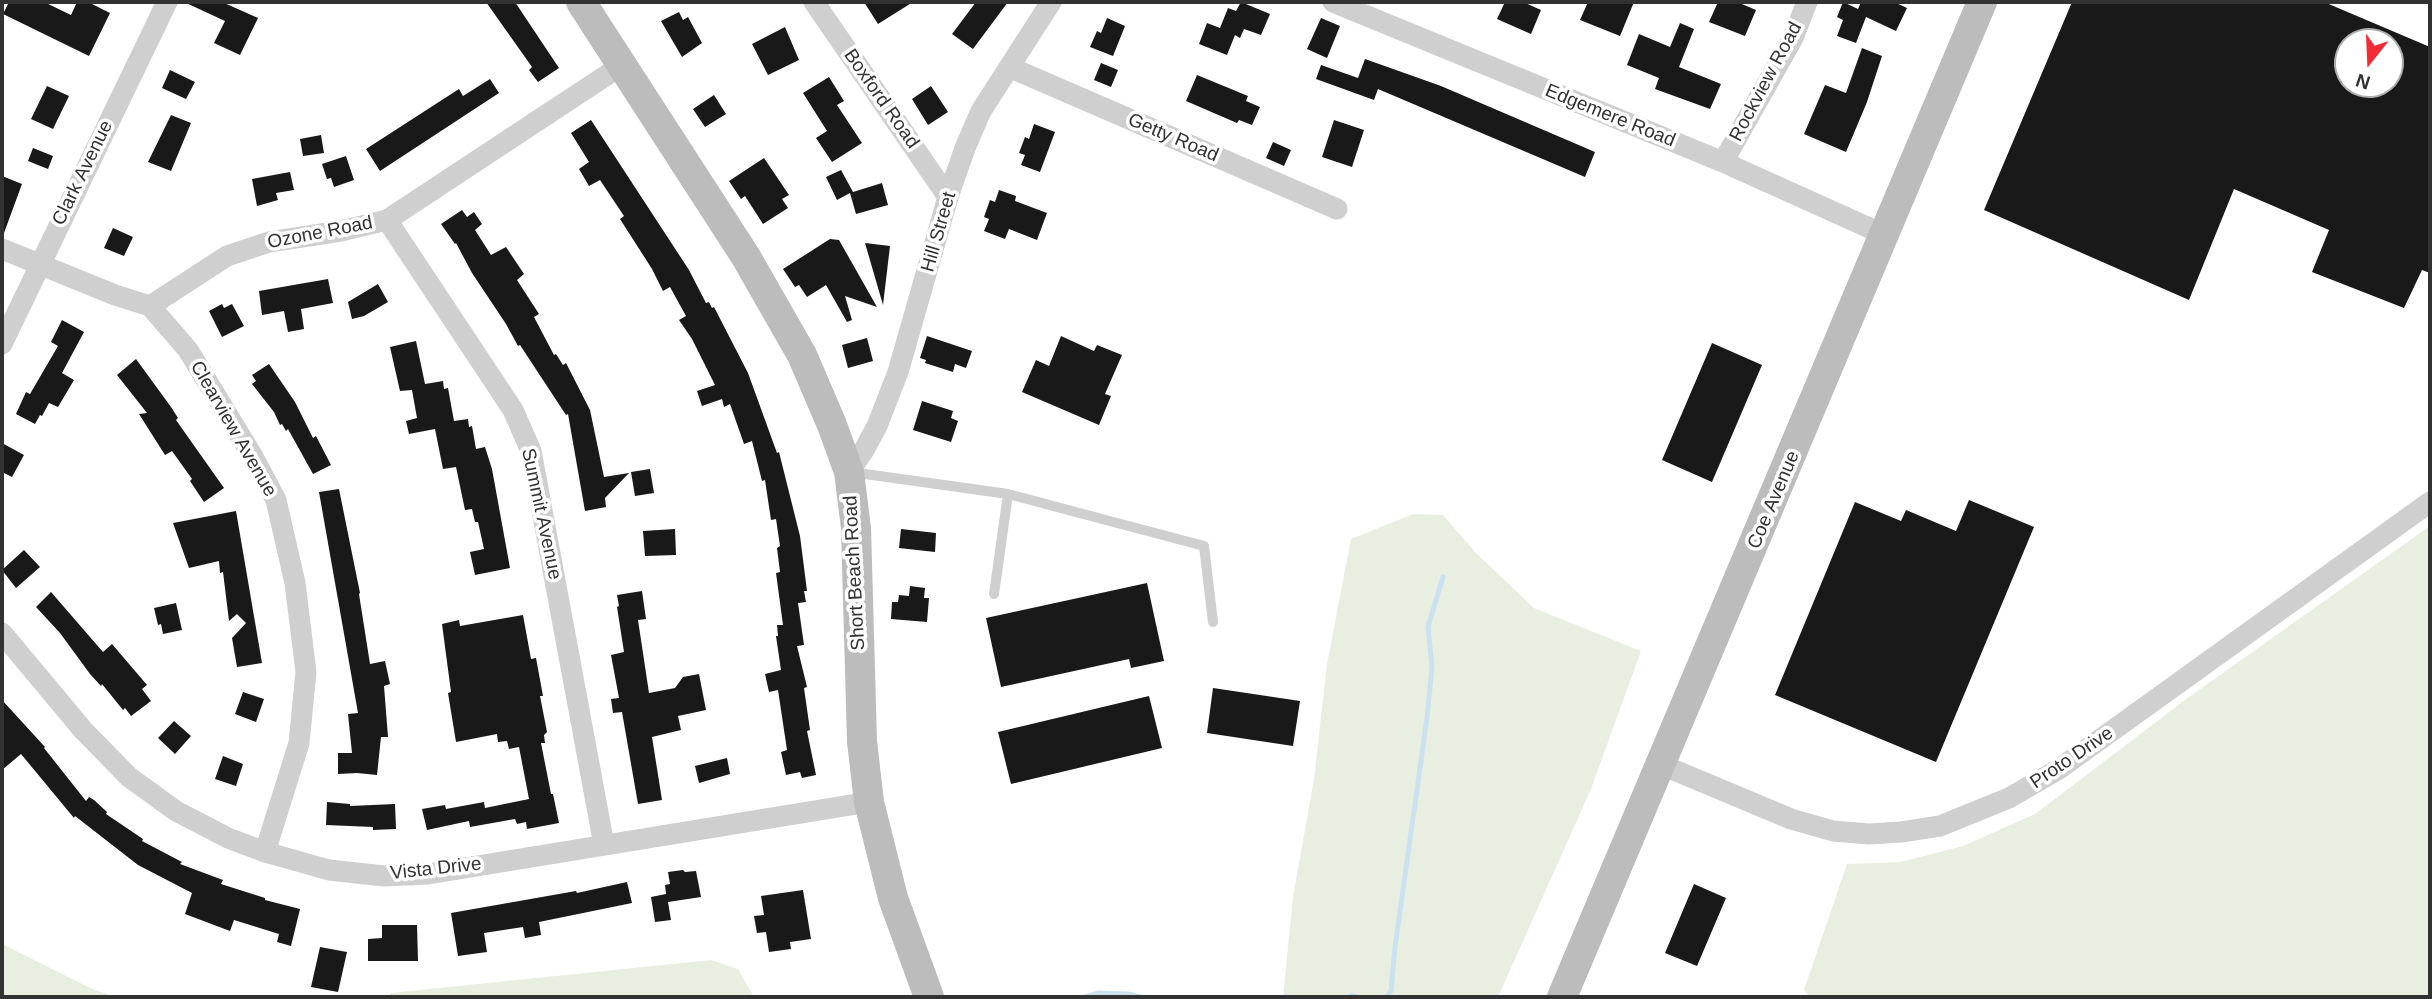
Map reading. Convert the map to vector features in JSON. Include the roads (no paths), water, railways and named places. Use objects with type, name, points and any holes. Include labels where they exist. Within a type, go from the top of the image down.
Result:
[{"type":"main road","name":"Short Beach Road","points":[[581,2],[746,257],[802,355],[849,472],[856,528],[862,741],[869,802],[892,898],[929,997]]},
{"type":"main road","name":"Coe Avenue","points":[[1562,997],[1982,2]]},
{"type":"street","name":"Clark Avenue","points":[[2,344],[167,2]]},
{"type":"street","name":"Boxford Road","points":[[814,2],[948,197]]},
{"type":"street","name":"Hill Street","points":[[849,472],[877,426],[898,372],[948,197],[981,111],[1051,2]]},
{"type":"street","name":"Edgemere Road","points":[[1333,2],[1723,162],[1885,235]]},
{"type":"street","name":"Rockview Road","points":[[1723,162],[1793,38],[1807,2]]},
{"type":"street","name":"Ozone Road","points":[[150,306],[227,256],[269,242],[341,231],[387,220],[622,65]]},
{"type":"street","name":"Getty Road","points":[[1009,67],[1337,209]]},
{"type":"street","name":"Summit Avenue","points":[[387,220],[513,410],[531,451],[604,845]]},
{"type":"street","points":[[2,249],[115,295],[150,306]]},
{"type":"street","name":"Clearview Avenue","points":[[150,306],[188,350],[276,500],[295,583],[306,672],[299,743],[265,852]]},
{"type":"street","name":"Proto Drive","points":[[1662,765],[1791,819],[1833,831],[1869,834],[1940,826],[2009,798],[2059,769],[2430,502]]},
{"type":"street","name":"Vista Drive","points":[[2,633],[83,730],[130,777],[176,811],[228,838],[265,852],[330,870],[384,876],[429,874],[869,802]]},
{"type":"lane","points":[[849,472],[1008,494],[1204,546],[1213,622]]},
{"type":"lane","points":[[994,594],[1008,494]]},
{"type":"waterway","points":[[1386,997],[1391,991],[1427,718],[1432,667],[1428,627],[1443,577]]},
{"type":"waterway","points":[[1084,997],[1099,993],[1140,997]]},
{"type":"waterway","points":[[1349,997],[1358,997]]}]
